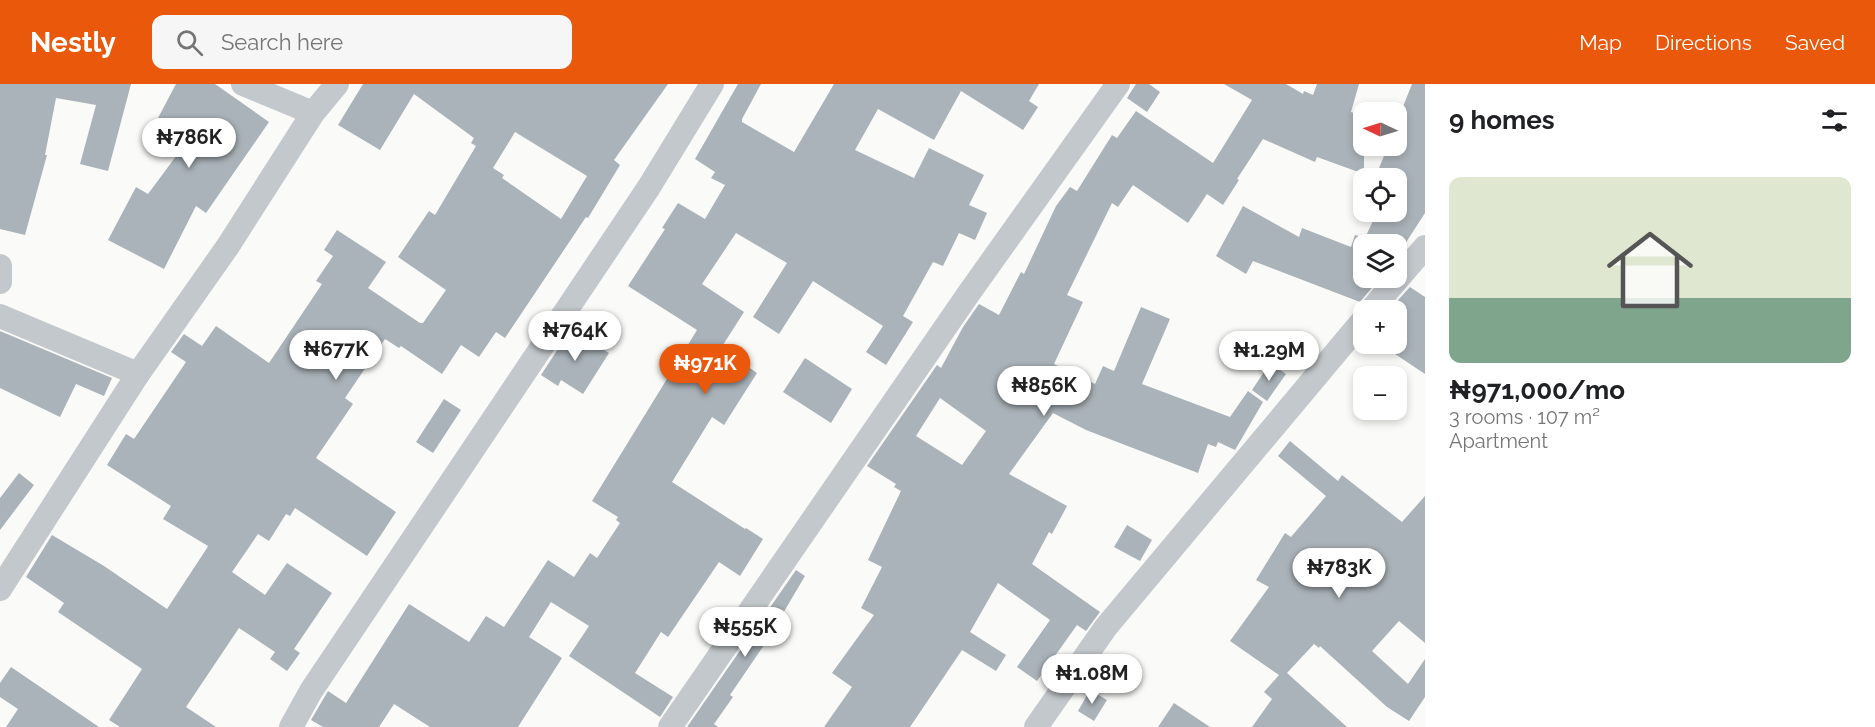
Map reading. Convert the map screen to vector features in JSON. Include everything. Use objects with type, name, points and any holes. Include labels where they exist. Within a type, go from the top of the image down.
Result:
[{"type":"street","points":[[243,84],[313,113]]},
{"type":"street","points":[[0,589],[138,374],[228,246],[313,113],[337,84]]},
{"type":"street","points":[[291,727],[311,691],[649,187],[712,84]]},
{"type":"street","points":[[670,727],[969,293],[1118,84]]},
{"type":"street","points":[[1380,300],[1425,247]]},
{"type":"street","points":[[0,266],[0,282]]},
{"type":"street","points":[[0,316],[138,374]]},
{"type":"street","points":[[1036,727],[1106,627],[1353,332]]},
{"type":"building","points":[[0,84],[131,84],[108,171],[80,164],[96,105],[56,98],[45,155],[47,155],[25,235],[0,229]]},
{"type":"building","points":[[176,84],[215,84],[269,122],[206,213],[196,206],[164,269],[108,240],[136,187],[148,194],[191,136],[158,118]]},
{"type":"building","points":[[363,84],[668,84],[614,160],[620,165],[588,218],[586,217],[505,338],[496,332],[479,357],[461,345],[442,374],[401,346],[399,348],[385,339],[345,398],[353,404],[316,458],[396,512],[367,556],[295,508],[290,516],[286,514],[269,541],[258,534],[232,572],[265,595],[287,563],[332,593],[294,649],[300,653],[287,671],[270,659],[275,652],[239,628],[186,707],[216,727],[120,727],[109,720],[142,669],[58,612],[64,603],[26,577],[52,535],[104,566],[167,609],[207,548],[208,546],[163,519],[171,506],[107,465],[126,434],[134,439],[186,362],[171,352],[184,334],[202,346],[216,326],[269,363],[322,284],[316,281],[333,256],[324,250],[337,230],[386,262],[368,288],[420,323],[423,323],[446,290],[398,257],[429,211],[435,215],[476,146],[471,143],[474,138],[414,94],[380,150],[338,125]],"holes":[[[515,132],[587,176],[561,219],[502,178],[504,175],[493,168]]]},
{"type":"building","points":[[738,84],[761,84],[742,122],[794,152],[834,84],[1039,84],[1029,101],[1038,107],[1023,130],[961,91],[934,140],[878,109],[855,150],[914,178],[929,148],[984,175],[969,205],[987,213],[975,240],[959,233],[943,266],[933,262],[903,316],[913,322],[886,365],[866,352],[883,326],[813,281],[779,334],[753,317],[787,263],[736,233],[702,284],[744,312],[721,348],[757,373],[724,425],[712,417],[672,482],[763,539],[740,576],[719,562],[668,637],[661,632],[635,673],[673,697],[660,717],[569,656],[589,626],[551,602],[529,637],[562,658],[518,727],[430,727],[394,704],[379,727],[323,727],[311,720],[328,691],[346,703],[409,604],[469,642],[486,616],[504,627],[548,560],[574,577],[590,553],[597,558],[620,523],[616,520],[618,517],[592,501],[697,330],[628,286],[665,229],[662,228],[678,203],[705,219],[725,185],[711,178],[715,172],[695,159]]},
{"type":"building","points":[[1136,84],[1149,84],[1160,92],[1147,112],[1127,98]]},
{"type":"building","points":[[1224,84],[1286,84],[1303,94],[1304,91],[1313,95],[1317,84],[1359,84],[1351,112],[1353,113],[1353,156],[1364,156],[1364,168],[1353,168],[1353,170],[1317,157],[1315,162],[1263,139],[1223,205],[1207,194],[1188,223],[1133,185],[1118,207],[1112,203],[1067,295],[1083,302],[1054,364],[1095,384],[1103,366],[1114,371],[1141,307],[1170,319],[1142,384],[1230,417],[1248,391],[1263,402],[1235,450],[1218,442],[1216,447],[1208,444],[1198,473],[1086,430],[1053,413],[1009,474],[1067,506],[1052,534],[1049,532],[1032,564],[1100,612],[1086,631],[1077,625],[1037,681],[1017,667],[1050,620],[998,583],[970,632],[1006,655],[996,671],[962,650],[910,727],[824,727],[852,687],[832,673],[874,615],[861,608],[882,567],[868,560],[901,491],[894,487],[896,484],[867,466],[937,365],[941,368],[963,327],[979,304],[999,315],[1021,272],[1024,274],[1056,206],[1070,187],[1077,191],[1112,135],[1117,138],[1136,111],[1213,163],[1252,100]],"holes":[[[940,398],[986,431],[962,465],[916,436]]]},
{"type":"building","points":[[1412,84],[1425,84],[1425,213],[1407,241],[1407,234],[1367,234],[1372,222],[1407,222],[1407,168],[1379,168],[1384,156],[1407,156],[1407,102],[1405,102]]},
{"type":"building","points":[[1243,206],[1299,237],[1302,228],[1351,247],[1353,241],[1353,288],[1372,288],[1362,300],[1355,300],[1253,261],[1246,274],[1216,256]]},
{"type":"building","points":[[1410,287],[1425,297],[1425,374],[1395,354],[1407,354],[1407,300],[1398,300]]},
{"type":"building","points":[[571,329],[609,353],[583,394],[561,380],[558,386],[541,375]]},
{"type":"building","points":[[0,331],[112,378],[104,396],[76,384],[60,417],[0,388]]},
{"type":"building","points":[[805,358],[852,389],[831,423],[783,392]]},
{"type":"building","points":[[1270,363],[1286,374],[1267,401],[1252,390]]},
{"type":"building","points":[[444,399],[461,410],[433,453],[416,442]]},
{"type":"building","points":[[1290,441],[1338,481],[1342,475],[1402,522],[1425,496],[1425,643],[1399,621],[1372,651],[1408,684],[1425,659],[1425,697],[1409,721],[1387,707],[1320,646],[1319,648],[1314,644],[1287,673],[1347,727],[1252,727],[1272,699],[1264,692],[1279,675],[1230,641],[1269,587],[1256,580],[1285,533],[1291,537],[1326,496],[1278,456]]},
{"type":"building","points":[[19,473],[34,485],[0,530],[0,498]]},
{"type":"building","points":[[1127,525],[1152,540],[1140,561],[1114,547]]},
{"type":"building","points":[[796,570],[805,576],[766,642],[730,695],[733,697],[714,724],[718,727],[687,727]]},
{"type":"building","points":[[11,667],[99,727],[6,727],[18,709],[0,697],[0,683]]},
{"type":"building","points":[[1090,690],[1107,700],[1094,721],[1078,711]]},
{"type":"building","points":[[1174,703],[1210,727],[1158,727]]}]
